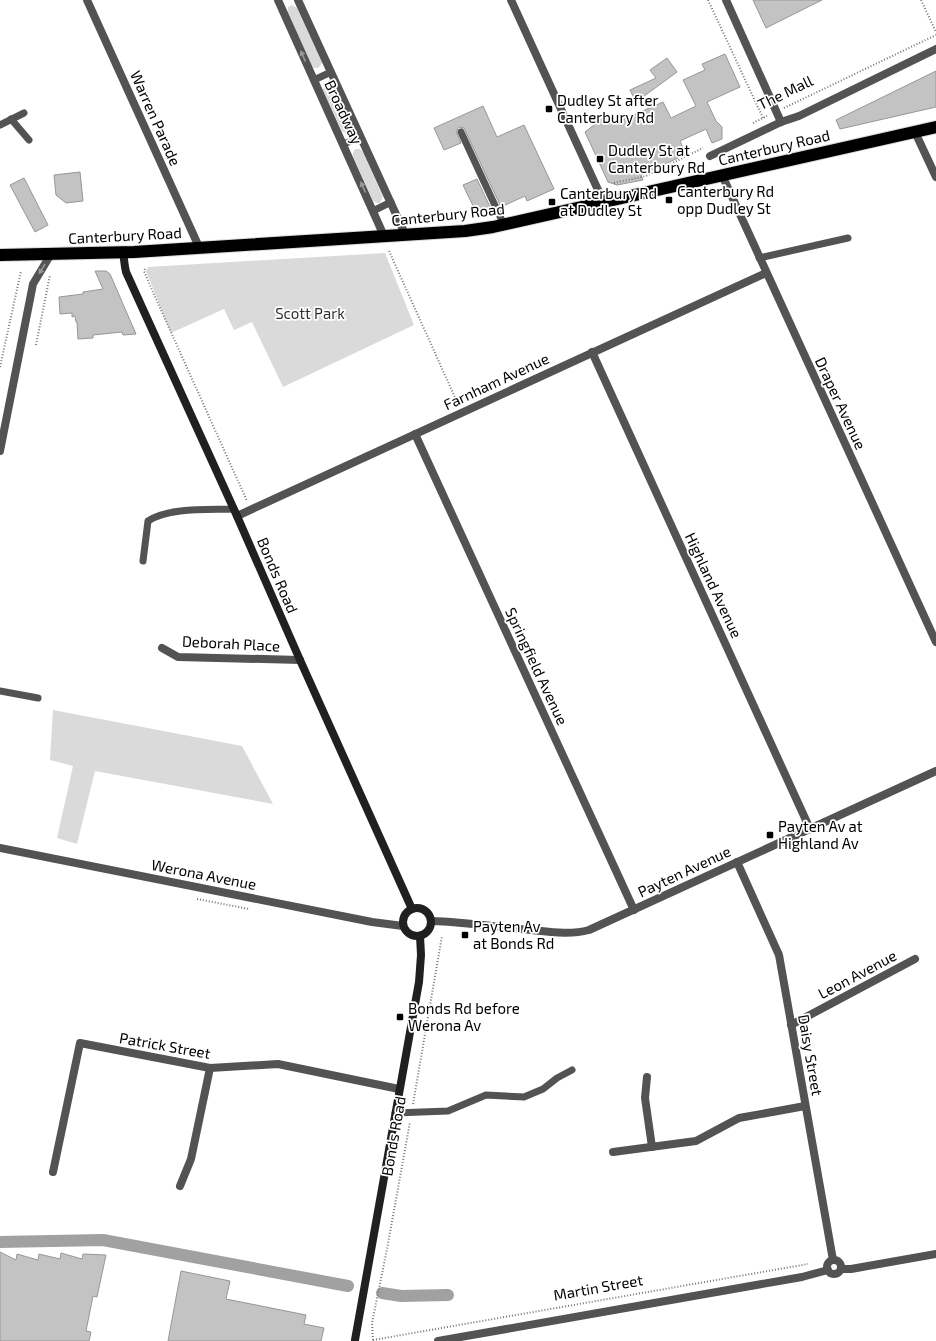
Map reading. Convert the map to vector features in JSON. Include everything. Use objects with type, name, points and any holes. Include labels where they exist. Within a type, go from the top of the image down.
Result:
[{"type":"highway","name":"Canterbury Road","points":[[0,255],[123,252],[465,231],[504,225],[604,203],[936,127]]},
{"type":"main road","name":"Bonds Road","points":[[123,252],[126,272],[236,512],[300,660],[412,909]]},
{"type":"main road","points":[[412,909],[420,909],[430,917],[431,922],[427,932],[420,936],[411,935],[403,926],[406,914],[412,909]]},
{"type":"main road","name":"Bonds Road","points":[[355,1341],[419,982],[421,955],[420,936]]},
{"type":"street","name":"Warren Parade","points":[[87,0],[199,247]]},
{"type":"street","name":"Broadway","points":[[280,0],[384,236]]},
{"type":"street","name":"Broadway","points":[[298,0],[405,234]]},
{"type":"street","points":[[511,0],[604,203]]},
{"type":"street","points":[[726,0],[781,122]]},
{"type":"street","name":"The Mall","points":[[710,156],[781,122],[799,116],[936,49]]},
{"type":"street","points":[[915,132],[936,177]]},
{"type":"street","name":"Draper Avenue","points":[[722,175],[936,642]]},
{"type":"street","points":[[0,451],[33,284],[51,254]]},
{"type":"street","name":"Farnham Avenue","points":[[236,512],[250,510],[766,272]]},
{"type":"street","name":"Highland Avenue","points":[[592,352],[810,829]]},
{"type":"street","name":"Springfield Avenue","points":[[415,434],[634,910]]},
{"type":"street","name":"Deborah Place","points":[[162,648],[178,657],[300,660]]},
{"type":"street","name":"Payten Avenue","points":[[431,922],[451,922],[570,934],[589,930],[936,771]]},
{"type":"street","name":"Werona Avenue","points":[[0,848],[364,920],[403,926]]},
{"type":"street","name":"Daisy Street","points":[[737,862],[779,956],[830,1264]]},
{"type":"street","name":"Leon Avenue","points":[[791,1025],[915,959]]},
{"type":"street","name":"Patrick Street","points":[[53,1172],[80,1043],[210,1068],[278,1064],[399,1089]]},
{"type":"street","points":[[180,1186],[191,1159],[210,1068]]},
{"type":"street","points":[[647,1077],[645,1098],[652,1147]]},
{"type":"street","points":[[613,1152],[696,1141],[739,1118],[805,1106]]},
{"type":"street","name":"Martin Street","points":[[438,1341],[802,1277],[830,1264],[830,1274],[835,1274],[839,1272],[841,1268],[851,1269],[936,1254]]},
{"type":"street","points":[[830,1264],[839,1262],[841,1268]]},
{"type":"lane","points":[[314,80],[331,72]]},
{"type":"lane","points":[[0,125],[24,114]]},
{"type":"lane","points":[[11,120],[29,140]]},
{"type":"lane","points":[[461,132],[504,225]]},
{"type":"lane","points":[[344,144],[360,137]]},
{"type":"lane","points":[[373,211],[391,202]]},
{"type":"lane","points":[[759,258],[848,238]]},
{"type":"lane","points":[[143,561],[148,521],[154,517],[187,510],[236,512]]},
{"type":"lane","points":[[0,691],[38,698]]},
{"type":"lane","points":[[395,1113],[448,1111],[486,1094],[524,1097],[543,1090],[557,1078],[572,1070]]},
{"type":"path","points":[[708,0],[763,118]]},
{"type":"path","points":[[921,0],[936,32]]},
{"type":"path","name":"The Mall","points":[[749,125],[936,35]]},
{"type":"path","points":[[614,183],[646,176],[708,146]]},
{"type":"path","points":[[389,251],[462,412]]},
{"type":"path","points":[[145,269],[144,271],[149,284],[250,510]]},
{"type":"path","points":[[36,345],[51,270]]},
{"type":"path","points":[[0,367],[21,271]]},
{"type":"path","points":[[197,899],[250,909]]},
{"type":"path","name":"Bonds Road","points":[[372,1341],[372,1323],[412,1113],[442,936]]},
{"type":"path","name":"Martin Street","points":[[372,1341],[821,1262],[830,1264]]},
{"type":"green space","points":[[292,5],[297,8],[322,62],[318,68],[314,68],[311,65],[288,12],[288,7]]},
{"type":"green space","points":[[328,83],[333,86],[351,127],[351,130],[348,133],[342,131],[323,90],[324,85]]},
{"type":"green space","points":[[355,149],[360,149],[363,152],[383,197],[380,203],[373,201],[353,156]]},
{"type":"green space","name":"Scott Park","points":[[385,253],[414,325],[283,387],[252,322],[234,330],[224,309],[171,333],[146,271],[148,267]]},
{"type":"green space","points":[[53,710],[242,746],[273,804],[95,771],[77,844],[57,838],[73,766],[50,760]]},
{"type":"building","points":[[753,0],[822,0],[766,28]]},
{"type":"building","points":[[725,54],[740,87],[707,102],[716,121],[722,127],[722,139],[712,143],[706,129],[680,141],[685,152],[677,156],[678,158],[641,175],[643,180],[617,185],[608,182],[585,132],[608,114],[613,124],[663,102],[671,118],[696,106],[683,80],[705,70],[702,64]]},
{"type":"building","points":[[667,58],[677,72],[636,102],[630,90],[656,78],[650,70]]},
{"type":"building","points":[[936,71],[936,107],[840,129],[836,120]]},
{"type":"building","points":[[483,106],[497,137],[524,125],[554,189],[527,201],[525,196],[501,207],[464,128],[459,127],[456,131],[461,143],[444,150],[434,128]]},
{"type":"building","points":[[80,172],[83,201],[66,203],[56,195],[54,175]]},
{"type":"building","points":[[24,178],[48,225],[35,232],[10,185]]},
{"type":"building","points":[[477,179],[491,209],[475,210],[463,185]]},
{"type":"building","points":[[95,271],[106,271],[110,274],[136,334],[123,335],[122,332],[93,335],[93,338],[78,339],[77,322],[75,316],[72,317],[72,313],[60,314],[59,297],[83,294],[83,292],[103,289]]},
{"type":"building","points":[[0,1252],[16,1260],[17,1254],[38,1260],[39,1254],[60,1259],[61,1253],[82,1259],[83,1254],[106,1255],[97,1297],[93,1296],[86,1331],[91,1332],[89,1341],[0,1341]]},
{"type":"building","points":[[181,1271],[230,1281],[226,1299],[306,1315],[304,1324],[324,1328],[321,1341],[168,1341]]},
{"type":"waterway","points":[[0,1242],[103,1240],[348,1286]]},
{"type":"waterway","points":[[382,1293],[401,1296],[448,1295]]},
{"type":"place","name":"Dudley St after Canterbury Rd","points":[[549,109]]},
{"type":"place","name":"Dudley St at Canterbury Rd","points":[[600,159]]},
{"type":"place","name":"Canterbury Rd opp Dudley St","points":[[669,200]]},
{"type":"place","name":"Canterbury Rd at Dudley St","points":[[552,202]]},
{"type":"place","name":"Payten Av at Highland Av","points":[[770,835]]},
{"type":"place","name":"Payten Av at Bonds Rd","points":[[465,935]]},
{"type":"place","name":"Bonds Rd before Werona Av","points":[[400,1017]]}]
